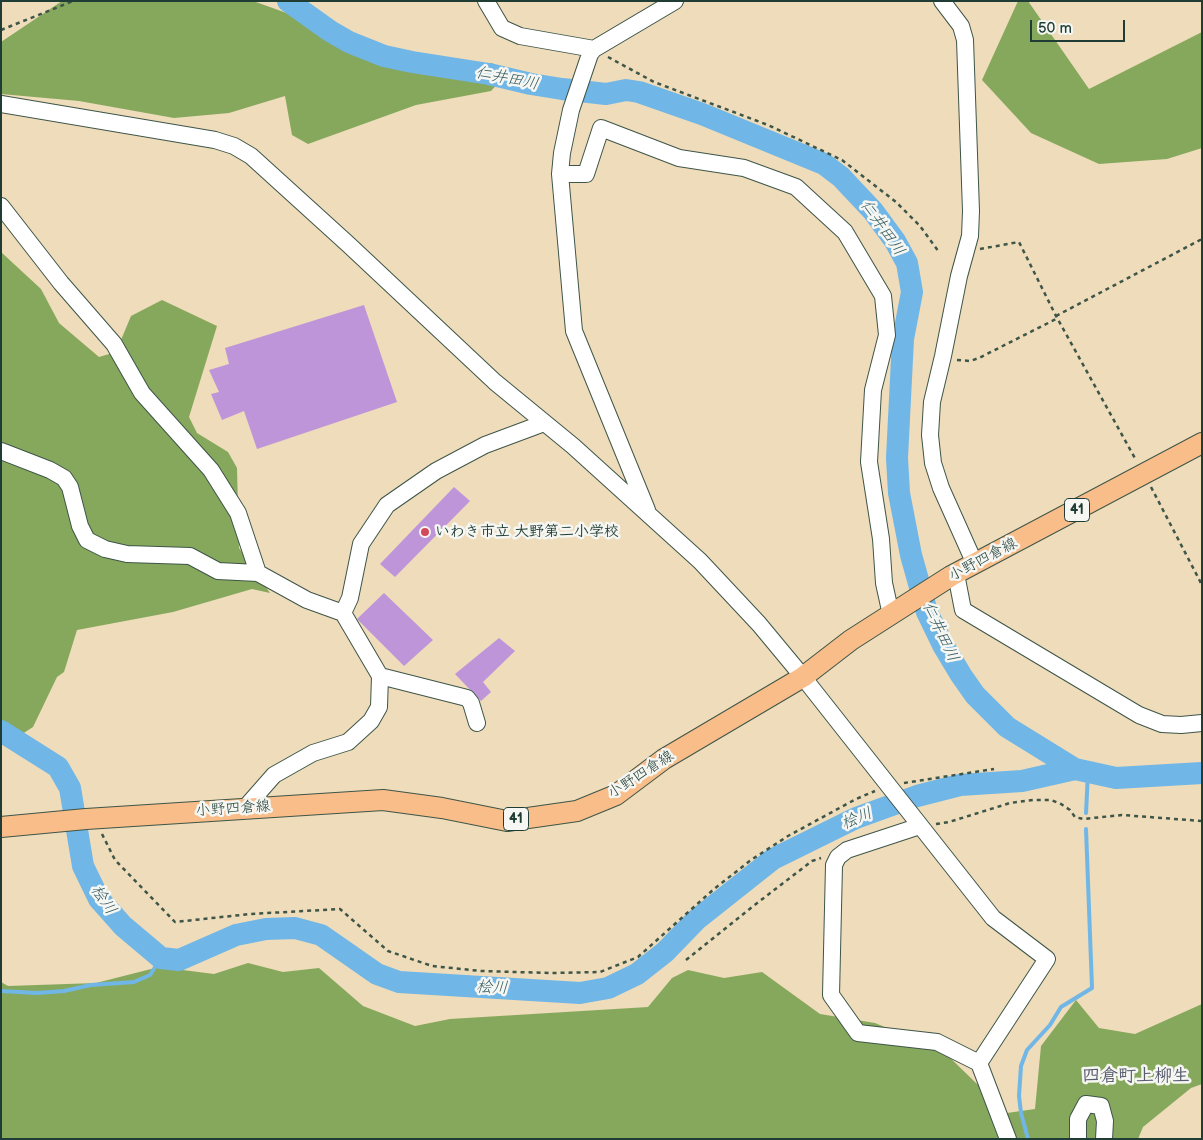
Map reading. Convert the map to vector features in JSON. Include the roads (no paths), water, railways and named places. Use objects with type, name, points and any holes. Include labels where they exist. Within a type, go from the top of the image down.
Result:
[{"type":"main road","name":"小野四倉線","points":[[1,827],[245,808],[383,800],[507,820],[577,811],[616,795],[664,760],[802,677],[851,640],[954,575],[1202,443]]},
{"type":"street","points":[[486,1],[502,28],[520,36],[592,51]]},
{"type":"street","points":[[649,516],[574,331],[560,174],[562,153],[571,110],[592,51],[674,1]]},
{"type":"street","points":[[942,1],[961,26],[965,40],[971,211],[970,236],[959,276],[944,356],[932,402],[930,435],[934,463],[941,488],[974,564]]},
{"type":"street","points":[[1,104],[216,140],[234,146],[251,156],[495,382],[573,446],[700,561],[759,624],[993,918],[1047,959],[979,1063]]},
{"type":"street","points":[[560,174],[586,174],[601,128],[679,158],[744,168],[796,187],[846,232],[883,296],[887,335],[872,390],[869,462],[881,539],[884,583],[891,614]]},
{"type":"street","points":[[1,206],[61,283],[114,344],[142,393],[210,470],[238,513],[258,573]]},
{"type":"street","points":[[344,613],[350,598],[361,544],[387,505],[436,470],[485,446],[544,423]]},
{"type":"street","points":[[1,450],[50,470],[64,478],[70,487],[80,526],[87,540],[105,549],[127,554],[190,556],[218,571],[258,573],[307,600],[344,613],[380,676],[379,707],[371,721],[348,742],[313,753],[274,775],[245,808]]},
{"type":"street","points":[[954,575],[962,610],[1139,715],[1162,724],[1202,723]]},
{"type":"street","points":[[380,676],[467,698],[471,703],[477,723]]},
{"type":"street","points":[[920,826],[847,850],[838,857],[834,865],[831,995],[858,1033],[937,1042],[979,1063],[1008,1139]]},
{"type":"street","points":[[1078,1139],[1078,1119],[1086,1104],[1101,1106],[1106,1121],[1104,1139]]},
{"type":"waterway","name":"仁井田川","points":[[288,1],[349,42],[384,56],[562,89],[606,94],[626,90],[639,92],[702,114],[824,164],[841,177],[873,211],[895,241],[907,263],[912,292],[903,339],[897,458],[899,493],[911,555],[927,612],[943,645],[961,675],[975,695],[1007,727],[1075,769],[1116,778],[1202,773]]},
{"type":"waterway","name":"桧川","points":[[1,731],[58,767],[70,788],[83,866],[99,899],[123,926],[161,958],[179,960],[236,935],[266,929],[295,928],[321,935],[377,974],[399,982],[580,993],[608,988],[637,974],[665,952],[696,920],[773,859],[856,818],[917,796],[960,785],[1022,781],[1075,769]]},
{"type":"waterway","points":[[1086,813],[1088,772]]},
{"type":"waterway","points":[[1028,1139],[1021,1113],[1019,1096],[1021,1066],[1027,1050],[1050,1025],[1061,1007],[1092,988],[1086,829]]},
{"type":"waterway","points":[[1,991],[37,993],[64,991],[91,985],[134,982],[150,975],[161,958]]},
{"type":"place","name":"いわき市立 大野第二小学校","points":[[425,532]]},
{"type":"district","name":"四倉町上柳生","points":[[1136,1076]]}]
